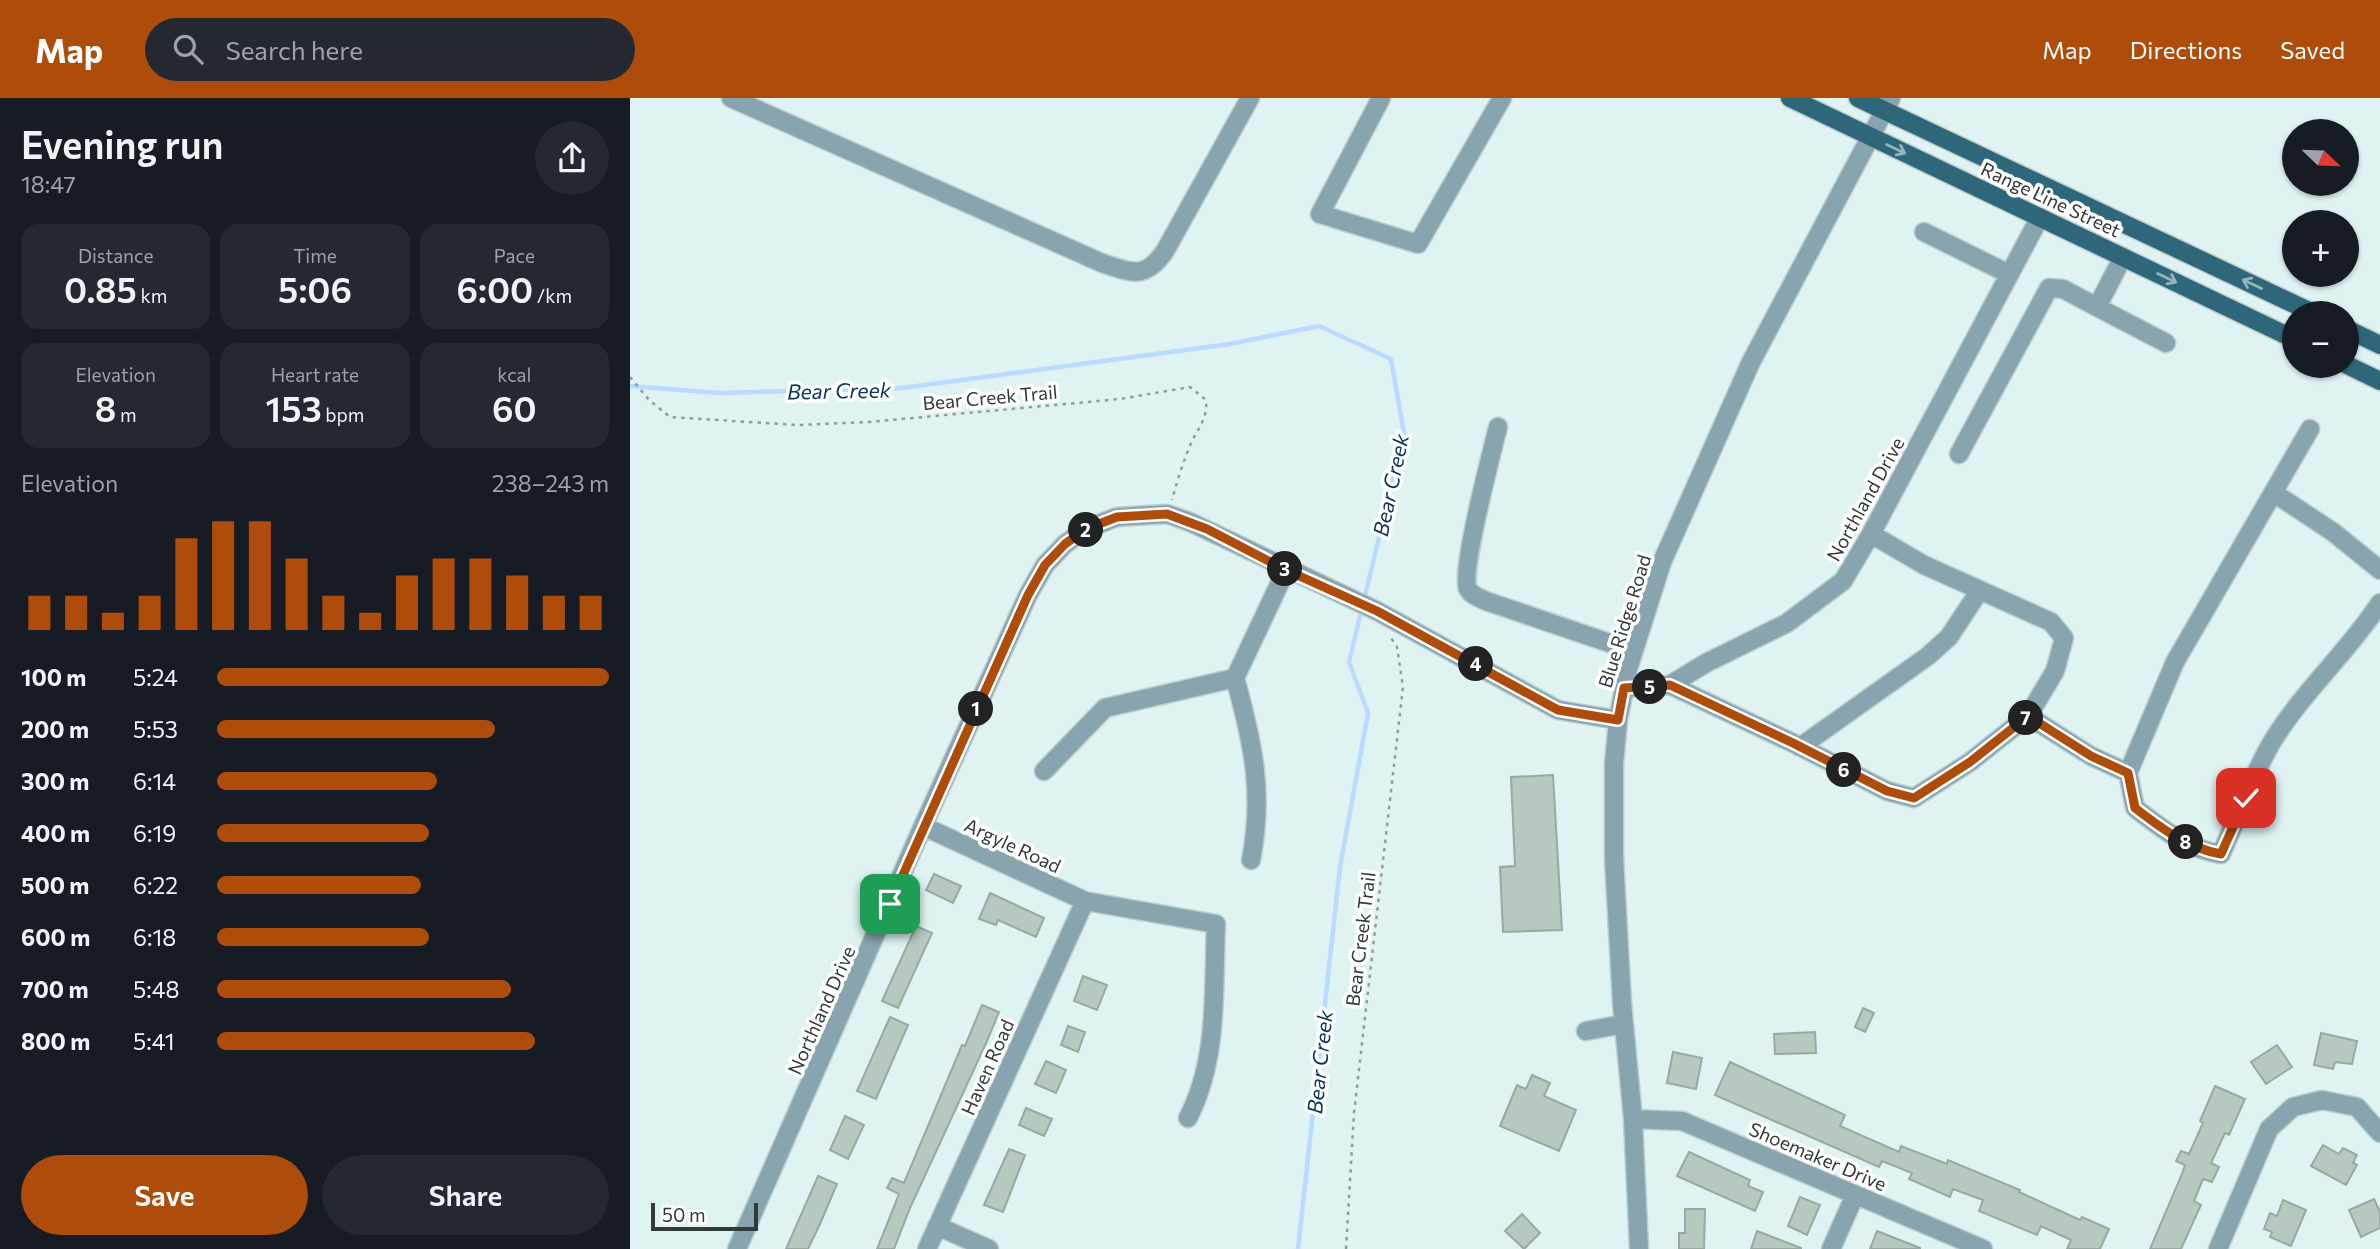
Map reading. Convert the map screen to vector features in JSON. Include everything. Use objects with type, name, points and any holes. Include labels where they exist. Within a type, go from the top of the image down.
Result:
[{"type":"main road","name":"Range Line Street","points":[[1790,98],[2282,334]]},
{"type":"main road","name":"Range Line Street","points":[[1858,98],[1888,104],[2289,301]]},
{"type":"main road","points":[[2359,335],[2380,345]]},
{"type":"main road","points":[[2359,371],[2380,381]]},
{"type":"street","points":[[731,98],[1102,263],[1126,272],[1140,272],[1157,264],[1250,98]]},
{"type":"street","points":[[1381,98],[1320,214],[1418,244],[1502,98]]},
{"type":"street","name":"Blue Ridge Road","points":[[1639,1249],[1633,1119],[1614,858],[1614,764],[1624,688],[1633,650],[1662,562],[1758,348],[1888,104]]},
{"type":"street","name":"Northland Drive","points":[[1624,688],[1670,685],[1706,663],[1787,623],[1843,580],[1871,534],[2040,217]]},
{"type":"street","points":[[1924,232],[2010,274]]},
{"type":"street","points":[[2097,307],[2123,257]]},
{"type":"street","points":[[1959,454],[2049,288],[2063,289],[2166,343]]},
{"type":"street","points":[[1498,427],[1473,538],[1466,582],[1468,590],[1486,601],[1633,650]]},
{"type":"street","points":[[2310,429],[2175,662],[2128,773],[2135,808],[2166,832],[2203,851],[2221,854],[2272,743],[2317,679],[2367,622],[2380,603]]},
{"type":"street","points":[[2274,493],[2333,532],[2380,570]]},
{"type":"street","name":"Northland Drive","points":[[737,1249],[1028,595],[1045,565],[1065,544],[1086,529],[1117,517],[1167,514],[1207,529],[1286,570],[1377,611],[1558,710],[1618,720]]},
{"type":"street","points":[[1670,685],[1887,791],[1914,798],[1970,762],[2028,716],[2055,671],[2064,638],[2051,622],[1924,565],[1871,534]]},
{"type":"street","points":[[1251,860],[1258,810],[1257,771],[1236,678],[1286,570]]},
{"type":"street","points":[[1800,747],[1928,656],[1949,637],[1980,590]]},
{"type":"street","points":[[1044,771],[1105,708],[1236,678]]},
{"type":"street","points":[[2028,716],[2091,756],[2128,773]]},
{"type":"street","name":"Argyle Road","points":[[923,827],[1085,901],[1216,924],[1216,986],[1210,1041],[1198,1099],[1188,1118]]},
{"type":"street","name":"Haven Road","points":[[927,1249],[1085,901]]},
{"type":"street","points":[[1586,1031],[1624,1024]]},
{"type":"street","points":[[2218,1249],[2269,1129],[2293,1107],[2322,1100],[2357,1107],[2380,1133]]},
{"type":"street","name":"Shoemaker Drive","points":[[1633,1119],[1682,1121],[1983,1249]]},
{"type":"street","points":[[1831,1249],[1855,1195]]},
{"type":"street","points":[[937,1226],[989,1249]]},
{"type":"path","name":"Bear Creek Trail","points":[[630,377],[649,400],[670,416],[797,425],[869,422],[1120,399],[1190,387],[1206,400],[1207,409],[1201,428],[1192,440],[1170,508]]},
{"type":"path","name":"Bear Creek Trail","points":[[1346,1249],[1354,1113],[1403,687],[1397,647],[1389,635]]},
{"type":"building","points":[[1553,775],[1562,930],[1503,932],[1500,867],[1515,866],[1511,777]]},
{"type":"building","points":[[934,874],[961,886],[953,903],[926,890]]},
{"type":"building","points":[[990,893],[1044,918],[1036,937],[998,920],[996,925],[979,919]]},
{"type":"building","points":[[916,926],[932,933],[898,1008],[882,1001]]},
{"type":"building","points":[[1083,976],[1107,985],[1097,1010],[1074,1001]]},
{"type":"building","points":[[982,1005],[999,1012],[987,1041],[910,1208],[894,1249],[877,1249],[899,1194],[887,1188],[892,1178],[904,1183],[962,1045],[965,1046]]},
{"type":"building","points":[[1863,1008],[1874,1013],[1865,1032],[1855,1027]]},
{"type":"building","points":[[890,1017],[908,1025],[876,1099],[857,1091]]},
{"type":"building","points":[[1068,1026],[1085,1032],[1078,1052],[1061,1045]]},
{"type":"building","points":[[1815,1032],[1816,1053],[1775,1054],[1774,1034]]},
{"type":"building","points":[[2321,1033],[2357,1041],[2352,1064],[2335,1062],[2333,1069],[2314,1065]]},
{"type":"building","points":[[2277,1045],[2292,1067],[2266,1084],[2251,1062]]},
{"type":"building","points":[[1673,1052],[1702,1058],[1696,1089],[1667,1083]]},
{"type":"building","points":[[1046,1061],[1066,1070],[1056,1093],[1035,1084]]},
{"type":"building","points":[[1730,1062],[1845,1115],[1840,1126],[1899,1152],[1901,1146],[1947,1164],[1948,1160],[2020,1190],[2019,1192],[2080,1220],[2082,1217],[2109,1229],[2100,1249],[2067,1249],[2071,1240],[2041,1226],[2037,1235],[1979,1211],[1983,1200],[1953,1189],[1950,1197],[1909,1179],[1912,1173],[1882,1161],[1879,1167],[1715,1095]]},
{"type":"building","points":[[1532,1075],[1550,1083],[1544,1096],[1576,1110],[1559,1151],[1500,1126],[1517,1085],[1526,1089]]},
{"type":"building","points":[[2215,1086],[2245,1099],[2229,1135],[2225,1133],[2211,1163],[2219,1167],[2212,1182],[2203,1179],[2194,1201],[2201,1205],[2181,1249],[2150,1249],[2185,1165],[2176,1161],[2181,1151],[2189,1154]]},
{"type":"building","points":[[1026,1108],[1052,1119],[1044,1136],[1019,1125]]},
{"type":"building","points":[[845,1116],[864,1125],[848,1159],[830,1150]]},
{"type":"building","points":[[2323,1145],[2339,1154],[2343,1148],[2357,1155],[2353,1163],[2357,1165],[2346,1185],[2311,1166]]},
{"type":"building","points":[[1009,1149],[1025,1155],[1003,1212],[984,1205]]},
{"type":"building","points":[[1689,1152],[1750,1180],[1748,1186],[1763,1192],[1755,1211],[1677,1176]]},
{"type":"building","points":[[818,1176],[837,1184],[820,1224],[808,1249],[786,1249]]},
{"type":"building","points":[[1800,1197],[1820,1205],[1807,1235],[1788,1226]]},
{"type":"building","points":[[2374,1199],[2380,1212],[2380,1228],[2361,1237],[2349,1210]]},
{"type":"building","points":[[2283,1200],[2306,1210],[2291,1246],[2270,1237],[2272,1232],[2264,1229],[2270,1213],[2277,1216]]},
{"type":"building","points":[[1685,1209],[1705,1209],[1704,1249],[1679,1249],[1679,1233],[1685,1233]]},
{"type":"building","points":[[1522,1214],[1540,1233],[1524,1249],[1505,1231]]},
{"type":"building","points":[[1757,1231],[1801,1248],[1801,1249],[1751,1249]]},
{"type":"building","points":[[1877,1231],[1920,1248],[1920,1249],[1870,1249]]},
{"type":"waterway","name":"Bear Creek","points":[[630,386],[720,393],[902,388],[1230,344],[1319,326],[1391,359],[1404,433],[1364,600]]},
{"type":"waterway","name":"Bear Creek","points":[[1298,1249],[1340,867],[1368,713],[1349,662],[1362,608]]},
{"type":"route","points":[[890,904],[1028,595],[1045,565],[1065,544],[1086,529],[1117,517],[1167,514],[1207,529],[1286,570],[1377,611],[1558,710],[1618,720],[1624,688],[1670,685],[1887,791],[1914,798],[1970,762],[2028,716],[2091,756],[2128,773],[2135,808],[2166,832],[2203,851],[2221,854],[2246,798]]}]
